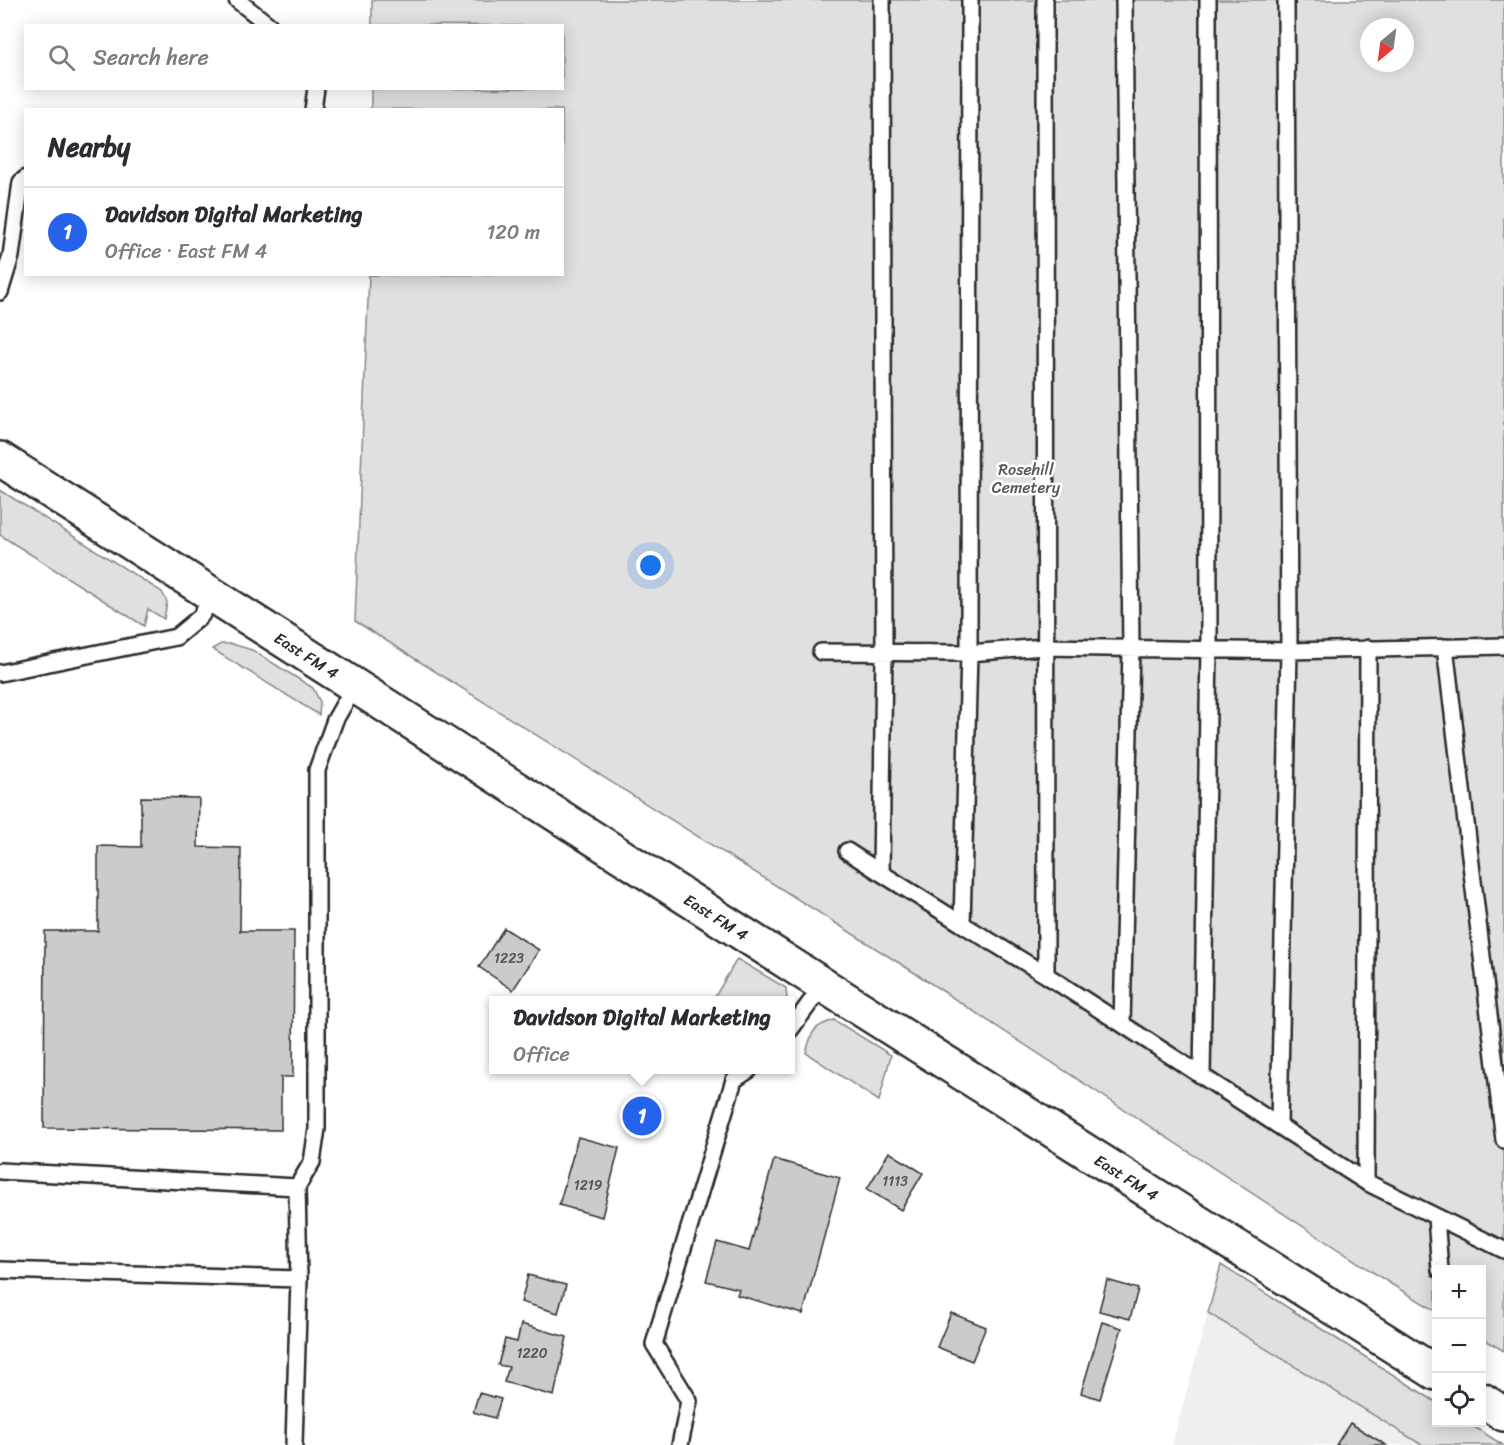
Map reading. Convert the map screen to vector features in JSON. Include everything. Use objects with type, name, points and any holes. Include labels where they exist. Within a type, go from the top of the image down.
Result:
[{"type":"main road","name":"East FM 4","points":[[0,459],[823,985],[1432,1369]]},
{"type":"main road","points":[[1486,1403],[1504,1414]]},
{"type":"lane","points":[[237,0],[267,24]]},
{"type":"lane","points":[[881,873],[884,653],[882,0]]},
{"type":"lane","points":[[962,924],[969,653],[970,0]]},
{"type":"lane","points":[[1045,0],[1046,975]]},
{"type":"lane","points":[[1122,1024],[1131,650],[1124,0]]},
{"type":"lane","points":[[1202,1076],[1209,649],[1209,0]]},
{"type":"lane","points":[[1279,1126],[1289,651],[1286,0]]},
{"type":"lane","points":[[313,108],[316,90]]},
{"type":"lane","points":[[0,292],[11,256],[21,182],[24,180]]},
{"type":"lane","points":[[0,673],[176,637],[200,617],[214,596]]},
{"type":"lane","points":[[821,652],[969,653],[1044,647],[1289,651],[1504,646]]},
{"type":"lane","points":[[1445,647],[1504,1140]]},
{"type":"lane","points":[[1366,1182],[1368,648]]},
{"type":"lane","points":[[294,1445],[299,1279],[297,1187],[312,1162],[317,1129],[317,770],[335,720],[355,685]]},
{"type":"lane","points":[[847,851],[1046,975],[1366,1182],[1504,1250]]},
{"type":"lane","points":[[795,1023],[823,985]]},
{"type":"lane","points":[[680,1445],[689,1401],[654,1344],[734,1080],[743,1074]]},
{"type":"lane","points":[[0,1171],[297,1187]]},
{"type":"lane","points":[[1436,1217],[1440,1265]]},
{"type":"lane","points":[[0,1270],[299,1279]]},
{"type":"shaded area","points":[[1208,1313],[1422,1445],[1172,1445]]},
{"type":"green space","name":"Rosehill Cemetery","points":[[372,0],[1504,0],[1504,1351],[1486,1340],[1486,1265],[1432,1265],[1432,1309],[915,973],[355,621],[369,276],[564,276],[564,108],[371,108],[371,90],[564,90],[564,24],[372,24]]},
{"type":"green space","points":[[0,490],[162,592],[167,602],[164,619],[148,609],[144,626],[0,535]]},
{"type":"green space","points":[[221,644],[232,644],[252,650],[313,688],[320,702],[319,715],[212,649]]},
{"type":"green space","points":[[737,959],[786,988],[787,996],[715,996]]},
{"type":"green space","points":[[834,1020],[891,1055],[879,1101],[806,1053],[814,1031],[821,1025]]},
{"type":"green space","points":[[1221,1265],[1432,1399],[1432,1427],[1474,1427],[1503,1445],[1422,1445],[1208,1313]]},
{"type":"building","points":[[141,797],[199,798],[198,847],[241,848],[240,931],[294,931],[293,1077],[281,1077],[281,1130],[44,1128],[45,931],[98,931],[98,846],[141,847]]},
{"type":"building","points":[[504,928],[539,950],[513,990],[479,967]]},
{"type":"building","points":[[578,1137],[619,1148],[602,1217],[559,1205]]},
{"type":"building","points":[[889,1152],[923,1173],[901,1210],[867,1189]]},
{"type":"building","points":[[774,1159],[840,1178],[803,1314],[737,1295],[739,1289],[706,1281],[717,1242],[749,1251]]},
{"type":"building","points":[[528,1275],[566,1285],[558,1313],[521,1302]]},
{"type":"building","points":[[1107,1280],[1138,1289],[1130,1319],[1099,1311]]},
{"type":"building","points":[[951,1313],[986,1327],[972,1361],[937,1347]]},
{"type":"building","points":[[1102,1322],[1122,1328],[1100,1399],[1081,1393]]},
{"type":"building","points":[[521,1324],[567,1337],[554,1396],[504,1382],[509,1367],[498,1365],[505,1339],[517,1342]]},
{"type":"building","points":[[479,1393],[501,1399],[495,1418],[473,1412]]},
{"type":"building","points":[[1350,1423],[1386,1445],[1336,1445]]},
{"type":"place","name":"Davidson Digital Marketing","points":[[642,1116]]}]
